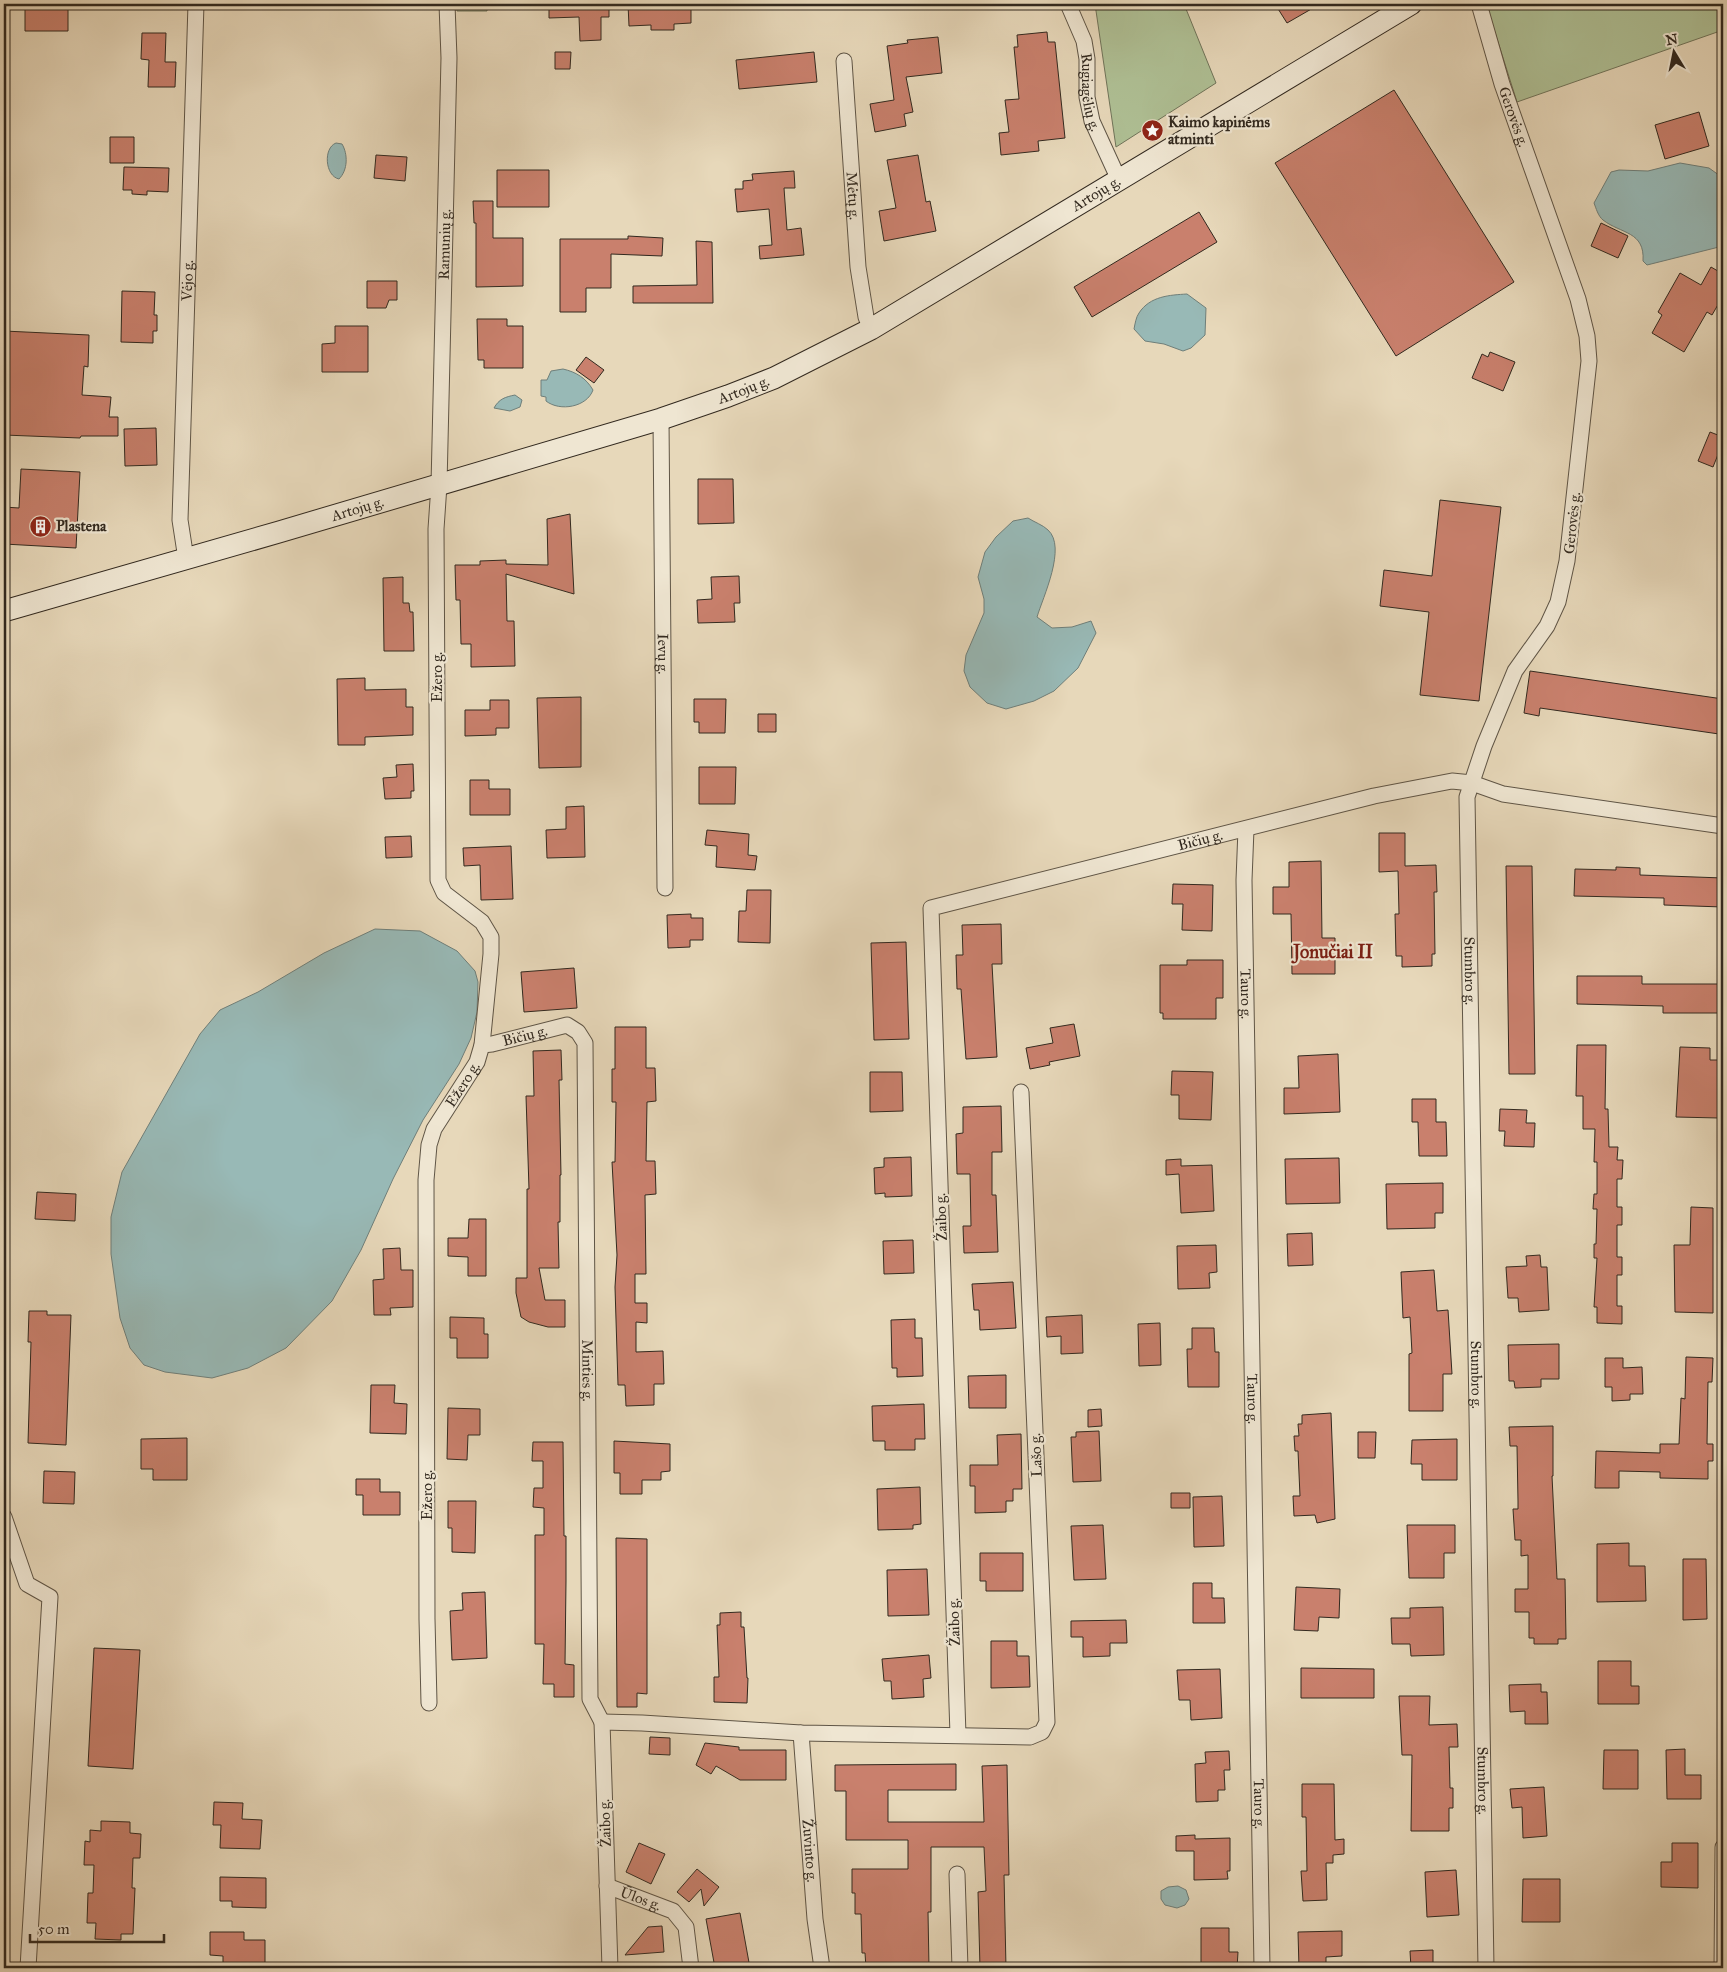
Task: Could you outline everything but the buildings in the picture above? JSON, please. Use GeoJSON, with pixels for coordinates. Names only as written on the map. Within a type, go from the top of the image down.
{"type":"FeatureCollection","features":[{"type":"Feature","properties":{"kind":"main road","name":"Artojų g."},"geometry":{"type":"LineString","coordinates":[[4,610],[186,559],[661,419],[774,378],[871,329],[1411,4]]}},
{"type":"Feature","properties":{"kind":"street","name":"Vėjo g."},"geometry":{"type":"LineString","coordinates":[[186,559],[180,520],[196,4]]}},
{"type":"Feature","properties":{"kind":"street","name":"Ramunių g."},"geometry":{"type":"LineString","coordinates":[[439,485],[449,58],[447,4]]}},
{"type":"Feature","properties":{"kind":"street","name":"Rugiagėlių g."},"geometry":{"type":"LineString","coordinates":[[1068,4],[1084,41],[1087,59],[1087,97],[1092,121],[1119,180]]}},
{"type":"Feature","properties":{"kind":"street","name":"Gerovės g."},"geometry":{"type":"LineString","coordinates":[[1472,783],[1484,746],[1515,672],[1547,626],[1558,602],[1567,561],[1590,361],[1587,336],[1578,299],[1502,84],[1479,4]]}},
{"type":"Feature","properties":{"kind":"street","name":"Mėtų g."},"geometry":{"type":"LineString","coordinates":[[844,60],[858,267],[866,317],[871,329]]}},
{"type":"Feature","properties":{"kind":"street","name":"Ievų g."},"geometry":{"type":"LineString","coordinates":[[661,419],[665,888]]}},
{"type":"Feature","properties":{"kind":"street","name":"Ežero g."},"geometry":{"type":"LineString","coordinates":[[430,1703],[427,1619],[426,1180],[429,1145],[439,1121],[477,1062],[482,1045],[491,954],[491,937],[482,922],[444,893],[438,880],[436,530],[439,485]]}},
{"type":"Feature","properties":{"kind":"street","name":"Bičių g."},"geometry":{"type":"LineString","coordinates":[[931,908],[1374,796],[1452,782],[1472,783]]}},
{"type":"Feature","properties":{"kind":"street"},"geometry":{"type":"LineString","coordinates":[[1472,783],[1504,794],[1723,826]]}},
{"type":"Feature","properties":{"kind":"street","name":"Stumbro g."},"geometry":{"type":"LineString","coordinates":[[1472,783],[1467,797],[1467,813],[1486,1968]]}},
{"type":"Feature","properties":{"kind":"street","name":"Tauro g."},"geometry":{"type":"LineString","coordinates":[[1246,829],[1244,880],[1262,1968]]}},
{"type":"Feature","properties":{"kind":"street","name":"Žaibo g."},"geometry":{"type":"LineString","coordinates":[[931,908],[958,1735]]}},
{"type":"Feature","properties":{"kind":"street","name":"Bičių g."},"geometry":{"type":"LineString","coordinates":[[482,1045],[567,1025]]}},
{"type":"Feature","properties":{"kind":"street","name":"Minties g."},"geometry":{"type":"LineString","coordinates":[[567,1025],[578,1032],[585,1043],[590,1699],[602,1722]]}},
{"type":"Feature","properties":{"kind":"street","name":"Lašo g."},"geometry":{"type":"LineString","coordinates":[[958,1735],[1030,1737],[1042,1732],[1047,1722],[1022,1092]]}},
{"type":"Feature","properties":{"kind":"street"},"geometry":{"type":"LineString","coordinates":[[4,1517],[27,1584],[50,1597],[28,1968]]}},
{"type":"Feature","properties":{"kind":"street"},"geometry":{"type":"LineString","coordinates":[[602,1722],[642,1722],[801,1733],[958,1735]]}},
{"type":"Feature","properties":{"kind":"street","name":"Žaibo g."},"geometry":{"type":"LineString","coordinates":[[602,1722],[610,1968]]}},
{"type":"Feature","properties":{"kind":"street","name":"Žuvinto g."},"geometry":{"type":"LineString","coordinates":[[801,1733],[815,1919],[822,1968]]}},
{"type":"Feature","properties":{"kind":"street"},"geometry":{"type":"LineString","coordinates":[[1722,1968],[1723,1847]]}},
{"type":"Feature","properties":{"kind":"street"},"geometry":{"type":"LineString","coordinates":[[957,1874],[960,1968]]}},
{"type":"Feature","properties":{"kind":"street","name":"Ūlos g."},"geometry":{"type":"LineString","coordinates":[[607,1886],[673,1911],[686,1927],[691,1968]]}},
{"type":"Feature","properties":{"kind":"green space"},"geometry":{"type":"Polygon","coordinates":[[[457,4],[487,4],[487,11],[457,11],[457,4]]]}},
{"type":"Feature","properties":{"kind":"green space"},"geometry":{"type":"Polygon","coordinates":[[[1095,4],[1184,4],[1216,83],[1116,147],[1095,4]]]}},
{"type":"Feature","properties":{"kind":"green space"},"geometry":{"type":"Polygon","coordinates":[[[1486,4],[1723,4],[1723,30],[1517,102],[1486,4]]]}},
{"type":"Feature","properties":{"kind":"water"},"geometry":{"type":"Polygon","coordinates":[[[336,143],[342,144],[346,157],[344,171],[339,179],[331,173],[327,162],[329,150],[336,143]]]}},
{"type":"Feature","properties":{"kind":"water"},"geometry":{"type":"Polygon","coordinates":[[[1680,163],[1709,168],[1723,178],[1723,246],[1647,265],[1643,261],[1643,251],[1636,239],[1603,220],[1598,214],[1594,203],[1611,172],[1619,170],[1648,171],[1680,163]]]}},
{"type":"Feature","properties":{"kind":"water"},"geometry":{"type":"Polygon","coordinates":[[[1187,294],[1206,308],[1205,335],[1191,348],[1183,351],[1164,344],[1145,341],[1134,329],[1138,315],[1149,303],[1167,296],[1187,294]]]}},
{"type":"Feature","properties":{"kind":"water"},"geometry":{"type":"Polygon","coordinates":[[[563,369],[580,376],[593,390],[590,396],[579,404],[565,407],[558,406],[546,401],[546,397],[541,396],[541,380],[547,380],[551,371],[563,369]]]}},
{"type":"Feature","properties":{"kind":"water"},"geometry":{"type":"Polygon","coordinates":[[[515,395],[522,400],[520,407],[510,411],[494,408],[498,402],[515,395]]]}},
{"type":"Feature","properties":{"kind":"water"},"geometry":{"type":"Polygon","coordinates":[[[1028,518],[1048,530],[1053,538],[1055,548],[1052,572],[1037,617],[1052,628],[1072,627],[1091,621],[1096,633],[1078,668],[1054,691],[1034,701],[1006,709],[987,703],[970,687],[964,671],[966,655],[984,613],[984,599],[978,577],[985,552],[996,537],[1013,521],[1028,518]]]}},
{"type":"Feature","properties":{"kind":"water"},"geometry":{"type":"Polygon","coordinates":[[[375,929],[420,931],[457,951],[475,971],[478,982],[477,1012],[471,1038],[459,1064],[423,1120],[393,1179],[361,1250],[332,1301],[286,1348],[248,1368],[212,1378],[165,1372],[144,1365],[130,1348],[120,1318],[111,1254],[111,1217],[122,1172],[200,1034],[220,1010],[258,992],[324,953],[375,929]]]}},
{"type":"Feature","properties":{"kind":"water"},"geometry":{"type":"Polygon","coordinates":[[[1178,1886],[1186,1890],[1189,1899],[1185,1905],[1177,1908],[1165,1905],[1161,1899],[1161,1891],[1168,1887],[1178,1886]]]}},
{"type":"Feature","properties":{"kind":"place","name":"Kaimo kapinėms atminti"},"geometry":{"type":"Point","coordinates":[1152,131]}},
{"type":"Feature","properties":{"kind":"place","name":"Plastena"},"geometry":{"type":"Point","coordinates":[40,526]}},
{"type":"Feature","properties":{"kind":"district","name":"Jonučiai II"},"geometry":{"type":"Point","coordinates":[1333,952]}}]}
